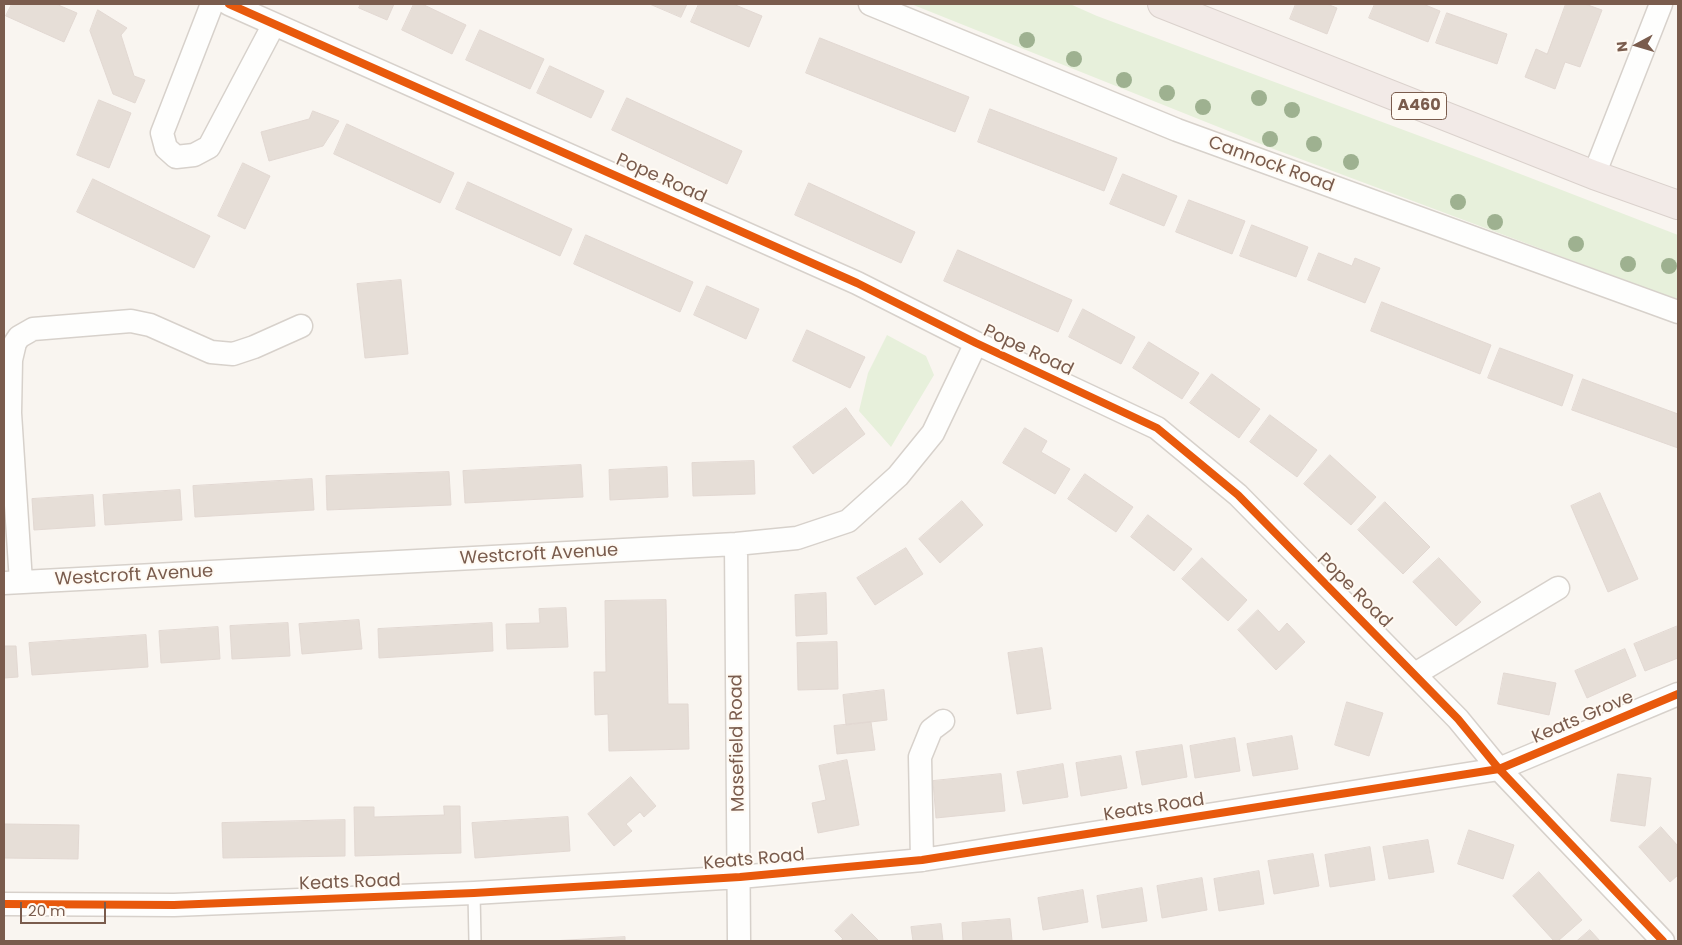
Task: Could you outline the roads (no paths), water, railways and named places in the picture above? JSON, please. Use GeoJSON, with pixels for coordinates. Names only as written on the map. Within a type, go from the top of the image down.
{"type":"FeatureCollection","features":[{"type":"Feature","properties":{"kind":"highway","name":"A460"},"geometry":{"type":"LineString","coordinates":[[1162,4],[1200,11],[1594,175],[1678,205]]}},
{"type":"Feature","properties":{"kind":"street"},"geometry":{"type":"LineString","coordinates":[[212,4],[162,133],[166,148],[176,157],[194,155],[208,147],[274,24]]}},
{"type":"Feature","properties":{"kind":"street","name":"Pope Road"},"geometry":{"type":"LineString","coordinates":[[229,4],[857,283],[976,343],[1157,428],[1238,494],[1458,719],[1499,769],[1663,941]]}},
{"type":"Feature","properties":{"kind":"street","name":"Cannock Road"},"geometry":{"type":"LineString","coordinates":[[870,4],[1177,130],[1678,312]]}},
{"type":"Feature","properties":{"kind":"street"},"geometry":{"type":"LineString","coordinates":[[1594,175],[1661,4]]}},
{"type":"Feature","properties":{"kind":"street"},"geometry":{"type":"LineString","coordinates":[[12,583],[11,360],[15,343],[19,337],[33,329],[131,321],[150,325],[211,352],[233,354],[254,347],[301,326]]}},
{"type":"Feature","properties":{"kind":"street","name":"Westcroft Avenue"},"geometry":{"type":"LineString","coordinates":[[12,583],[736,544],[797,538],[848,521],[898,476],[933,433],[976,343]]}},
{"type":"Feature","properties":{"kind":"street","name":"Masefield Road"},"geometry":{"type":"LineString","coordinates":[[736,544],[739,941]]}},
{"type":"Feature","properties":{"kind":"street"},"geometry":{"type":"LineString","coordinates":[[1415,674],[1558,588]]}},
{"type":"Feature","properties":{"kind":"street","name":"Keats Grove"},"geometry":{"type":"LineString","coordinates":[[1499,769],[1678,694]]}},
{"type":"Feature","properties":{"kind":"street"},"geometry":{"type":"LineString","coordinates":[[922,860],[920,757],[931,730],[942,721]]}},
{"type":"Feature","properties":{"kind":"street","name":"Keats Road"},"geometry":{"type":"LineString","coordinates":[[4,904],[174,905],[474,893],[740,877],[922,860],[1499,769]]}},
{"type":"Feature","properties":{"kind":"lane"},"geometry":{"type":"LineString","coordinates":[[474,893],[475,941]]}}]}
